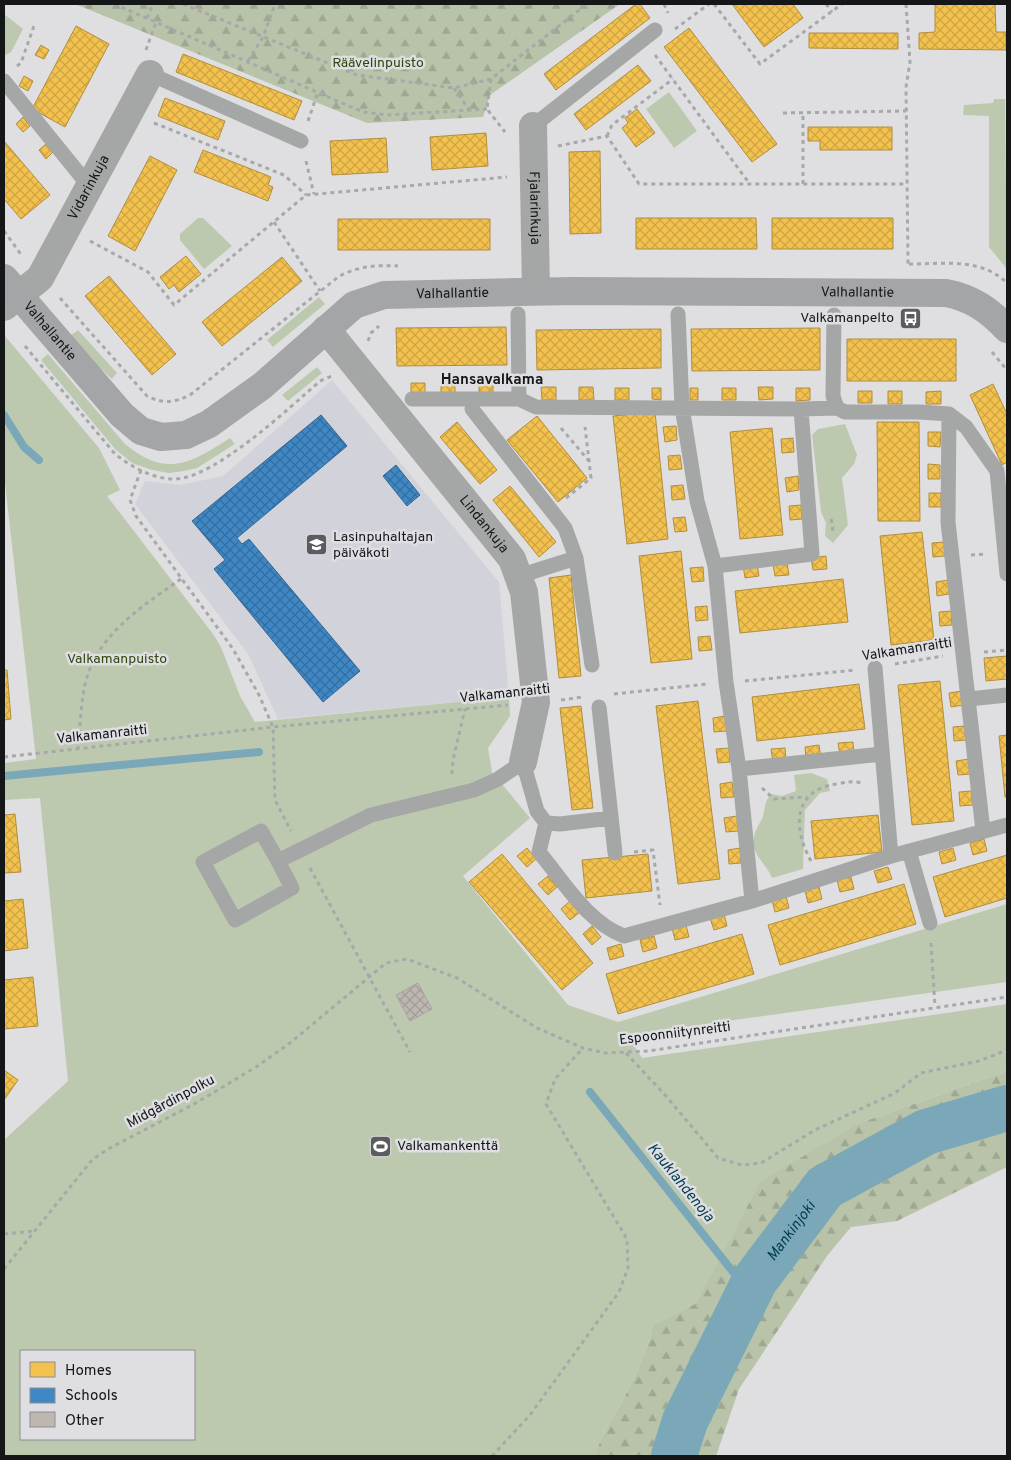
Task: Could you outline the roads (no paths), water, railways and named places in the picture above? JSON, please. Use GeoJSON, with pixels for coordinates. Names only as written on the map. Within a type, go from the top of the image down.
{"type":"FeatureCollection","features":[{"type":"Feature","properties":{"kind":"street","name":"Vidarinkuja"},"geometry":{"type":"LineString","coordinates":[[9,294],[40,278],[150,74]]}},
{"type":"Feature","properties":{"kind":"street","name":"Fjalarinkuja"},"geometry":{"type":"LineString","coordinates":[[533,126],[536,291]]}},
{"type":"Feature","properties":{"kind":"street","name":"Valhallantie"},"geometry":{"type":"LineString","coordinates":[[9,294],[122,415],[140,431],[161,437],[186,435],[208,424],[262,386],[354,305],[370,298],[384,295],[536,291],[946,293],[974,301],[990,311],[1007,329]]}},
{"type":"Feature","properties":{"kind":"street","name":"Lindankuja"},"geometry":{"type":"LineString","coordinates":[[326,329],[512,559],[524,592],[536,702],[523,762]]}},
{"type":"Feature","properties":{"kind":"lane"},"geometry":{"type":"LineString","coordinates":[[533,126],[649,34]]}},
{"type":"Feature","properties":{"kind":"lane"},"geometry":{"type":"LineString","coordinates":[[150,74],[301,141]]}},
{"type":"Feature","properties":{"kind":"lane"},"geometry":{"type":"LineString","coordinates":[[4,81],[89,186]]}},
{"type":"Feature","properties":{"kind":"lane"},"geometry":{"type":"LineString","coordinates":[[518,314],[519,399]]}},
{"type":"Feature","properties":{"kind":"lane"},"geometry":{"type":"LineString","coordinates":[[678,314],[682,407],[697,501],[715,566],[726,682],[739,769],[752,901]]}},
{"type":"Feature","properties":{"kind":"lane"},"geometry":{"type":"LineString","coordinates":[[834,315],[832,396],[837,408]]}},
{"type":"Feature","properties":{"kind":"lane"},"geometry":{"type":"LineString","coordinates":[[412,399],[519,399],[536,406],[837,408],[845,412],[949,414],[966,427],[997,471],[1006,562]]}},
{"type":"Feature","properties":{"kind":"lane"},"geometry":{"type":"LineString","coordinates":[[715,566],[812,554],[801,408]]}},
{"type":"Feature","properties":{"kind":"lane"},"geometry":{"type":"LineString","coordinates":[[472,409],[565,528],[576,558],[592,665]]}},
{"type":"Feature","properties":{"kind":"lane"},"geometry":{"type":"LineString","coordinates":[[949,414],[947,492],[983,831]]}},
{"type":"Feature","properties":{"kind":"lane"},"geometry":{"type":"LineString","coordinates":[[519,576],[576,558]]}},
{"type":"Feature","properties":{"kind":"lane"},"geometry":{"type":"LineString","coordinates":[[874,668],[891,856]]}},
{"type":"Feature","properties":{"kind":"lane"},"geometry":{"type":"LineString","coordinates":[[969,700],[1007,696]]}},
{"type":"Feature","properties":{"kind":"lane"},"geometry":{"type":"LineString","coordinates":[[599,700],[616,853]]}},
{"type":"Feature","properties":{"kind":"lane"},"geometry":{"type":"LineString","coordinates":[[739,769],[882,754]]}},
{"type":"Feature","properties":{"kind":"lane"},"geometry":{"type":"LineString","coordinates":[[278,861],[371,815],[474,790],[498,779],[523,762],[537,811],[546,823],[560,824],[612,818]]}},
{"type":"Feature","properties":{"kind":"lane"},"geometry":{"type":"LineString","coordinates":[[546,823],[539,852],[597,922],[610,931],[624,936],[752,901],[891,856],[1007,826]]}},
{"type":"Feature","properties":{"kind":"lane"},"geometry":{"type":"LineString","coordinates":[[261,831],[278,861],[292,888],[235,920],[203,862],[261,831]]}},
{"type":"Feature","properties":{"kind":"lane"},"geometry":{"type":"LineString","coordinates":[[909,851],[930,923]]}},
{"type":"Feature","properties":{"kind":"waterway","name":"Kauklahdenoja"},"geometry":{"type":"LineString","coordinates":[[4,415],[24,447],[39,460]]}},
{"type":"Feature","properties":{"kind":"waterway"},"geometry":{"type":"LineString","coordinates":[[4,776],[259,752]]}},
{"type":"Feature","properties":{"kind":"waterway","name":"Kauklahdenoja"},"geometry":{"type":"LineString","coordinates":[[590,1092],[749,1292]]}},
{"type":"Feature","properties":{"kind":"waterway","name":"Mankinjoki"},"geometry":{"type":"LineString","coordinates":[[674,1456],[685,1421],[755,1280],[825,1187],[926,1132],[1007,1108]]}},
{"type":"Feature","properties":{"kind":"place","name":"Valkamanpelto"},"geometry":{"type":"Point","coordinates":[910,318]}},
{"type":"Feature","properties":{"kind":"place","name":"Lasinpuhaltajan päiväkoti"},"geometry":{"type":"Point","coordinates":[317,545]}},
{"type":"Feature","properties":{"kind":"place","name":"Valkamankenttä"},"geometry":{"type":"Point","coordinates":[381,1146]}},
{"type":"Feature","properties":{"kind":"district","name":"Hansavalkama"},"geometry":{"type":"Point","coordinates":[492,380]}},
{"type":"Feature","properties":{"kind":"park label","name":"Räävelinpuisto"},"geometry":{"type":"Point","coordinates":[378,63]}},
{"type":"Feature","properties":{"kind":"park label","name":"Valkamanpuisto"},"geometry":{"type":"Point","coordinates":[117,659]}}]}
